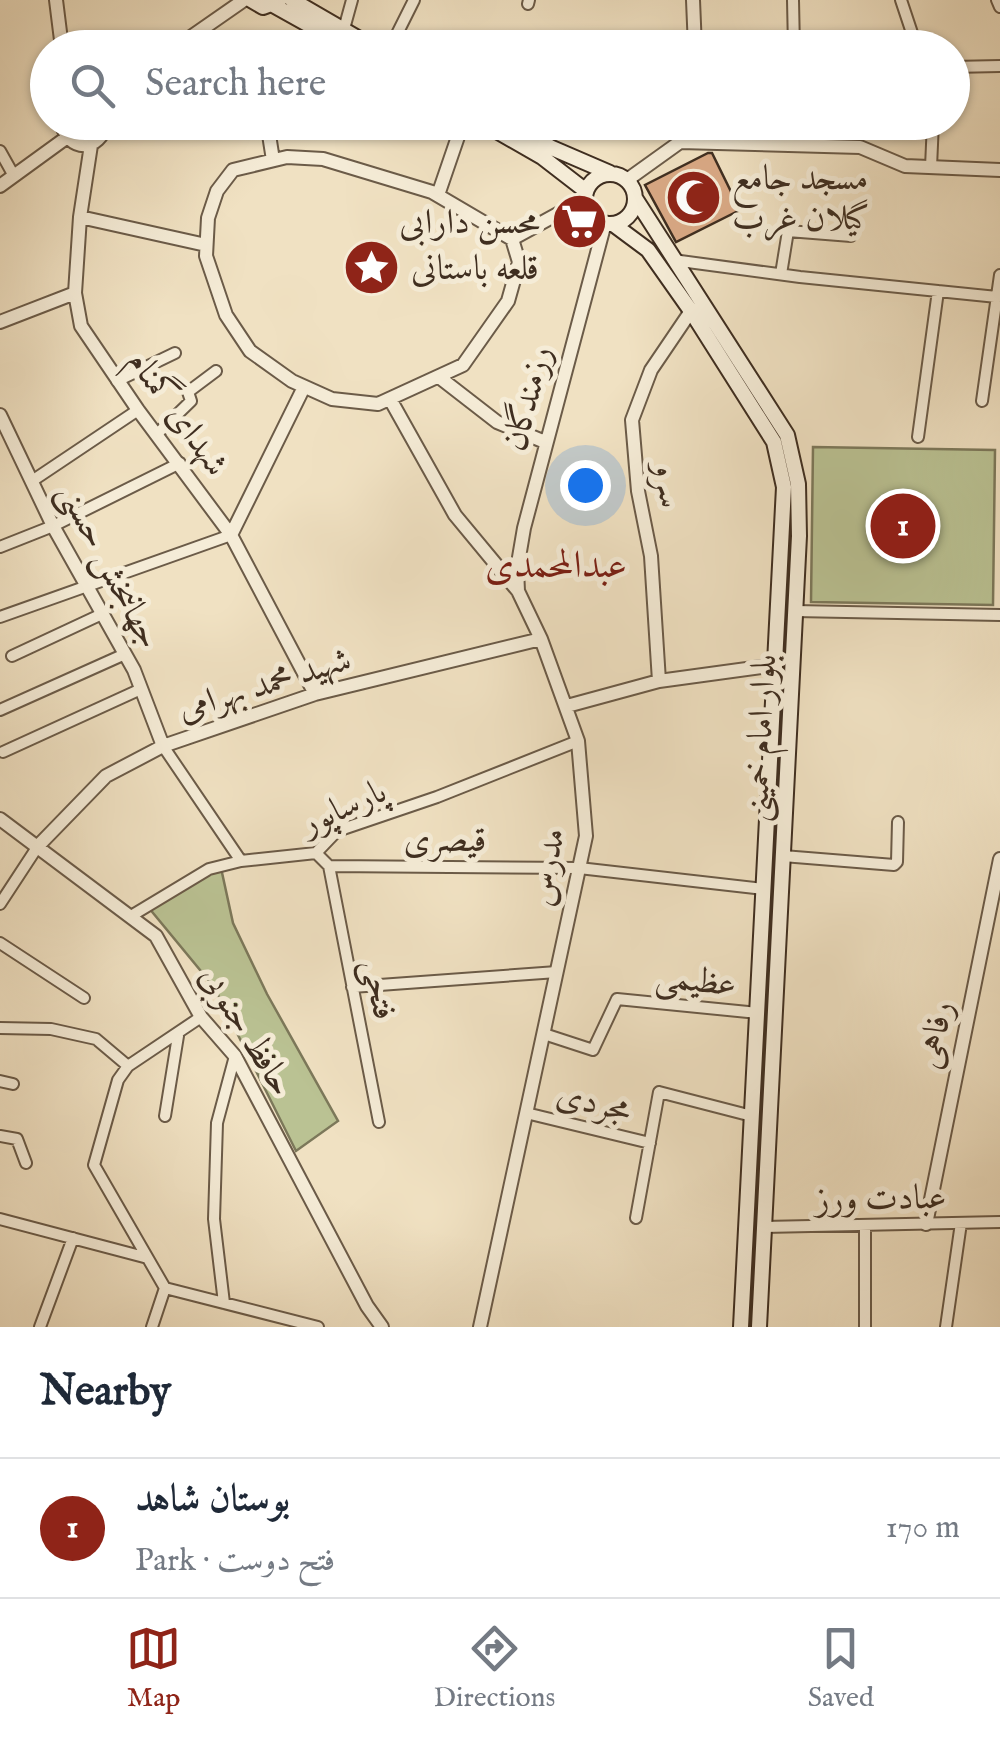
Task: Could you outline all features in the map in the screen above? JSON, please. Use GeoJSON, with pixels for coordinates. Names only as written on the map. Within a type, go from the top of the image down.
{"type":"FeatureCollection","features":[{"type":"Feature","properties":{"kind":"main road"},"geometry":{"type":"LineString","coordinates":[[248,0],[263,6],[276,2],[321,30]]}},
{"type":"Feature","properties":{"kind":"main road"},"geometry":{"type":"LineString","coordinates":[[292,0],[344,29]]}},
{"type":"Feature","properties":{"kind":"main road"},"geometry":{"type":"LineString","coordinates":[[512,140],[557,167],[586,195],[591,214],[609,223],[631,212],[636,198],[626,180],[539,140]]}},
{"type":"Feature","properties":{"kind":"main road"},"geometry":{"type":"LineString","coordinates":[[586,195],[596,178],[611,173]]}},
{"type":"Feature","properties":{"kind":"main road","name":"بلوار امام خمینی"},"geometry":{"type":"LineString","coordinates":[[636,198],[787,436],[798,484],[759,1327]]}},
{"type":"Feature","properties":{"kind":"main road","name":"بلوار امام خمینی"},"geometry":{"type":"LineString","coordinates":[[609,223],[648,250],[690,311],[765,426],[779,460],[784,487],[741,1327]]}},
{"type":"Feature","properties":{"kind":"street"},"geometry":{"type":"LineString","coordinates":[[56,0],[60,30]]}},
{"type":"Feature","properties":{"kind":"street"},"geometry":{"type":"LineString","coordinates":[[208,30],[248,0]]}},
{"type":"Feature","properties":{"kind":"street"},"geometry":{"type":"LineString","coordinates":[[344,29],[352,0]]}},
{"type":"Feature","properties":{"kind":"street"},"geometry":{"type":"LineString","coordinates":[[399,30],[414,0]]}},
{"type":"Feature","properties":{"kind":"street"},"geometry":{"type":"LineString","coordinates":[[693,0],[694,30]]}},
{"type":"Feature","properties":{"kind":"street"},"geometry":{"type":"LineString","coordinates":[[793,0],[794,30]]}},
{"type":"Feature","properties":{"kind":"street"},"geometry":{"type":"LineString","coordinates":[[901,0],[911,30]]}},
{"type":"Feature","properties":{"kind":"street"},"geometry":{"type":"LineString","coordinates":[[996,0],[1000,7]]}},
{"type":"Feature","properties":{"kind":"street"},"geometry":{"type":"LineString","coordinates":[[970,67],[1000,66]]}},
{"type":"Feature","properties":{"kind":"street"},"geometry":{"type":"LineString","coordinates":[[0,186],[63,140]]}},
{"type":"Feature","properties":{"kind":"street"},"geometry":{"type":"LineString","coordinates":[[69,140],[78,145],[91,145],[99,140]]}},
{"type":"Feature","properties":{"kind":"street"},"geometry":{"type":"LineString","coordinates":[[270,140],[273,160]]}},
{"type":"Feature","properties":{"kind":"street"},"geometry":{"type":"LineString","coordinates":[[438,196],[457,140]]}},
{"type":"Feature","properties":{"kind":"street"},"geometry":{"type":"LineString","coordinates":[[793,140],[793,145]]}},
{"type":"Feature","properties":{"kind":"street"},"geometry":{"type":"LineString","coordinates":[[931,167],[932,140]]}},
{"type":"Feature","properties":{"kind":"street"},"geometry":{"type":"LineString","coordinates":[[626,180],[680,142],[860,147],[905,166],[1000,170]]}},
{"type":"Feature","properties":{"kind":"street","name":"شهدای گمنام"},"geometry":{"type":"LineString","coordinates":[[91,145],[80,217],[75,293],[81,326],[231,535],[315,694]]}},
{"type":"Feature","properties":{"kind":"street"},"geometry":{"type":"LineString","coordinates":[[0,152],[14,176]]}},
{"type":"Feature","properties":{"kind":"street"},"geometry":{"type":"LineString","coordinates":[[288,156],[324,159],[397,179],[438,196],[512,239],[518,262],[508,301],[463,365],[378,404],[332,398],[304,386],[250,351],[226,315],[206,256],[208,218],[217,190],[232,170],[288,156]]}},
{"type":"Feature","properties":{"kind":"street"},"geometry":{"type":"LineString","coordinates":[[512,239],[586,195]]}},
{"type":"Feature","properties":{"kind":"street"},"geometry":{"type":"LineString","coordinates":[[80,217],[206,246]]}},
{"type":"Feature","properties":{"kind":"street","name":"رزمندگان"},"geometry":{"type":"LineString","coordinates":[[518,591],[517,569],[524,528],[545,442],[609,223]]}},
{"type":"Feature","properties":{"kind":"street"},"geometry":{"type":"LineString","coordinates":[[781,274],[788,231],[851,236]]}},
{"type":"Feature","properties":{"kind":"street"},"geometry":{"type":"LineString","coordinates":[[673,260],[997,297]]}},
{"type":"Feature","properties":{"kind":"street"},"geometry":{"type":"LineString","coordinates":[[982,401],[1000,275]]}},
{"type":"Feature","properties":{"kind":"street"},"geometry":{"type":"LineString","coordinates":[[918,436],[938,291]]}},
{"type":"Feature","properties":{"kind":"street"},"geometry":{"type":"LineString","coordinates":[[0,322],[75,293]]}},
{"type":"Feature","properties":{"kind":"street","name":"سرو"},"geometry":{"type":"LineString","coordinates":[[659,681],[651,556],[638,491],[632,420],[650,370],[690,311]]}},
{"type":"Feature","properties":{"kind":"street"},"geometry":{"type":"LineString","coordinates":[[118,380],[175,353]]}},
{"type":"Feature","properties":{"kind":"street"},"geometry":{"type":"LineString","coordinates":[[158,434],[192,401],[188,392],[216,371]]}},
{"type":"Feature","properties":{"kind":"street"},"geometry":{"type":"LineString","coordinates":[[439,377],[497,422],[545,442]]}},
{"type":"Feature","properties":{"kind":"street"},"geometry":{"type":"LineString","coordinates":[[0,617],[231,535],[304,386]]}},
{"type":"Feature","properties":{"kind":"street","name":"مدرس"},"geometry":{"type":"LineString","coordinates":[[390,399],[455,514],[518,591],[541,639],[578,741],[586,836],[480,1327]]}},
{"type":"Feature","properties":{"kind":"street"},"geometry":{"type":"LineString","coordinates":[[32,481],[138,410]]}},
{"type":"Feature","properties":{"kind":"street","name":"جهانبخش حسنی"},"geometry":{"type":"LineString","coordinates":[[1,418],[84,586],[125,654],[163,746]]}},
{"type":"Feature","properties":{"kind":"street"},"geometry":{"type":"LineString","coordinates":[[0,547],[53,526],[180,462]]}},
{"type":"Feature","properties":{"kind":"street"},"geometry":{"type":"LineString","coordinates":[[795,611],[1000,615]]}},
{"type":"Feature","properties":{"kind":"street"},"geometry":{"type":"LineString","coordinates":[[12,656],[102,614]]}},
{"type":"Feature","properties":{"kind":"street","name":"شهید محمد بهرامی"},"geometry":{"type":"LineString","coordinates":[[38,846],[106,776],[163,746],[315,694],[541,639]]}},
{"type":"Feature","properties":{"kind":"street"},"geometry":{"type":"LineString","coordinates":[[0,710],[125,654]]}},
{"type":"Feature","properties":{"kind":"street"},"geometry":{"type":"LineString","coordinates":[[567,706],[659,681],[776,666]]}},
{"type":"Feature","properties":{"kind":"street"},"geometry":{"type":"LineString","coordinates":[[3,752],[142,689]]}},
{"type":"Feature","properties":{"kind":"street","name":"پارساپور"},"geometry":{"type":"LineString","coordinates":[[131,916],[209,869],[241,861],[316,853],[337,831],[438,797],[578,741]]}},
{"type":"Feature","properties":{"kind":"street"},"geometry":{"type":"LineString","coordinates":[[163,746],[241,861]]}},
{"type":"Feature","properties":{"kind":"street","name":"حافظ جنوبی"},"geometry":{"type":"LineString","coordinates":[[0,818],[156,936],[202,1017],[235,1056],[367,1306],[382,1327]]}},
{"type":"Feature","properties":{"kind":"street"},"geometry":{"type":"LineString","coordinates":[[782,856],[894,865],[898,822]]}},
{"type":"Feature","properties":{"kind":"street"},"geometry":{"type":"LineString","coordinates":[[0,904],[38,846]]}},
{"type":"Feature","properties":{"kind":"street"},"geometry":{"type":"LineString","coordinates":[[316,853],[329,866]]}},
{"type":"Feature","properties":{"kind":"street","name":"رفاهی"},"geometry":{"type":"LineString","coordinates":[[926,1224],[1000,859]]}},
{"type":"Feature","properties":{"kind":"street","name":"قیصری"},"geometry":{"type":"LineString","coordinates":[[329,866],[579,868],[764,889]]}},
{"type":"Feature","properties":{"kind":"street","name":"فتحی"},"geometry":{"type":"LineString","coordinates":[[329,866],[379,1122]]}},
{"type":"Feature","properties":{"kind":"street"},"geometry":{"type":"LineString","coordinates":[[0,943],[84,998]]}},
{"type":"Feature","properties":{"kind":"street"},"geometry":{"type":"LineString","coordinates":[[352,986],[557,972]]}},
{"type":"Feature","properties":{"kind":"street","name":"عظیمی"},"geometry":{"type":"LineString","coordinates":[[544,1034],[593,1050],[617,999],[758,1013]]}},
{"type":"Feature","properties":{"kind":"street"},"geometry":{"type":"LineString","coordinates":[[202,1017],[128,1066],[118,1080],[94,1165],[165,1288],[318,1327]]}},
{"type":"Feature","properties":{"kind":"street"},"geometry":{"type":"LineString","coordinates":[[0,1028],[51,1029],[96,1038],[128,1066]]}},
{"type":"Feature","properties":{"kind":"street"},"geometry":{"type":"LineString","coordinates":[[165,1116],[178,1036]]}},
{"type":"Feature","properties":{"kind":"street"},"geometry":{"type":"LineString","coordinates":[[224,1303],[214,1220],[217,1123],[235,1056]]}},
{"type":"Feature","properties":{"kind":"street"},"geometry":{"type":"LineString","coordinates":[[0,1081],[12,1084]]}},
{"type":"Feature","properties":{"kind":"street"},"geometry":{"type":"LineString","coordinates":[[636,1218],[659,1092],[752,1116]]}},
{"type":"Feature","properties":{"kind":"street","name":"مجردی"},"geometry":{"type":"LineString","coordinates":[[526,1114],[650,1143]]}},
{"type":"Feature","properties":{"kind":"street"},"geometry":{"type":"LineString","coordinates":[[0,1136],[17,1139],[26,1163]]}},
{"type":"Feature","properties":{"kind":"street"},"geometry":{"type":"LineString","coordinates":[[0,1219],[144,1257]]}},
{"type":"Feature","properties":{"kind":"street","name":"عبادت ورز"},"geometry":{"type":"LineString","coordinates":[[764,1228],[1000,1222]]}},
{"type":"Feature","properties":{"kind":"street"},"geometry":{"type":"LineString","coordinates":[[946,1327],[961,1223]]}},
{"type":"Feature","properties":{"kind":"street"},"geometry":{"type":"LineString","coordinates":[[865,1225],[865,1327]]}},
{"type":"Feature","properties":{"kind":"street"},"geometry":{"type":"LineString","coordinates":[[40,1327],[74,1238]]}},
{"type":"Feature","properties":{"kind":"street"},"geometry":{"type":"LineString","coordinates":[[152,1327],[165,1288]]}},
{"type":"Feature","properties":{"kind":"green space"},"geometry":{"type":"Polygon","coordinates":[[[813,447],[995,450],[993,605],[811,602],[813,447]]]}},
{"type":"Feature","properties":{"kind":"green space"},"geometry":{"type":"Polygon","coordinates":[[[221,868],[233,923],[267,994],[338,1121],[296,1151],[214,987],[144,902],[221,868]]]}},
{"type":"Feature","properties":{"kind":"building","name":"مسجد جامع گیلان غرب"},"geometry":{"type":"Polygon","coordinates":[[[712,153],[740,210],[676,242],[645,185],[712,153]]]}},
{"type":"Feature","properties":{"kind":"place","name":"مسجد جامع گیلان غرب"},"geometry":{"type":"Point","coordinates":[693,197]}},
{"type":"Feature","properties":{"kind":"place","name":"محسن دارابی"},"geometry":{"type":"Point","coordinates":[579,221]}},
{"type":"Feature","properties":{"kind":"place","name":"قلعه باستانی"},"geometry":{"type":"Point","coordinates":[372,267]}},
{"type":"Feature","properties":{"kind":"place","name":"بوستان شاهد"},"geometry":{"type":"Point","coordinates":[903,526]}},
{"type":"Feature","properties":{"kind":"district","name":"عبدالمحمدی"},"geometry":{"type":"Point","coordinates":[556,564]}}]}
